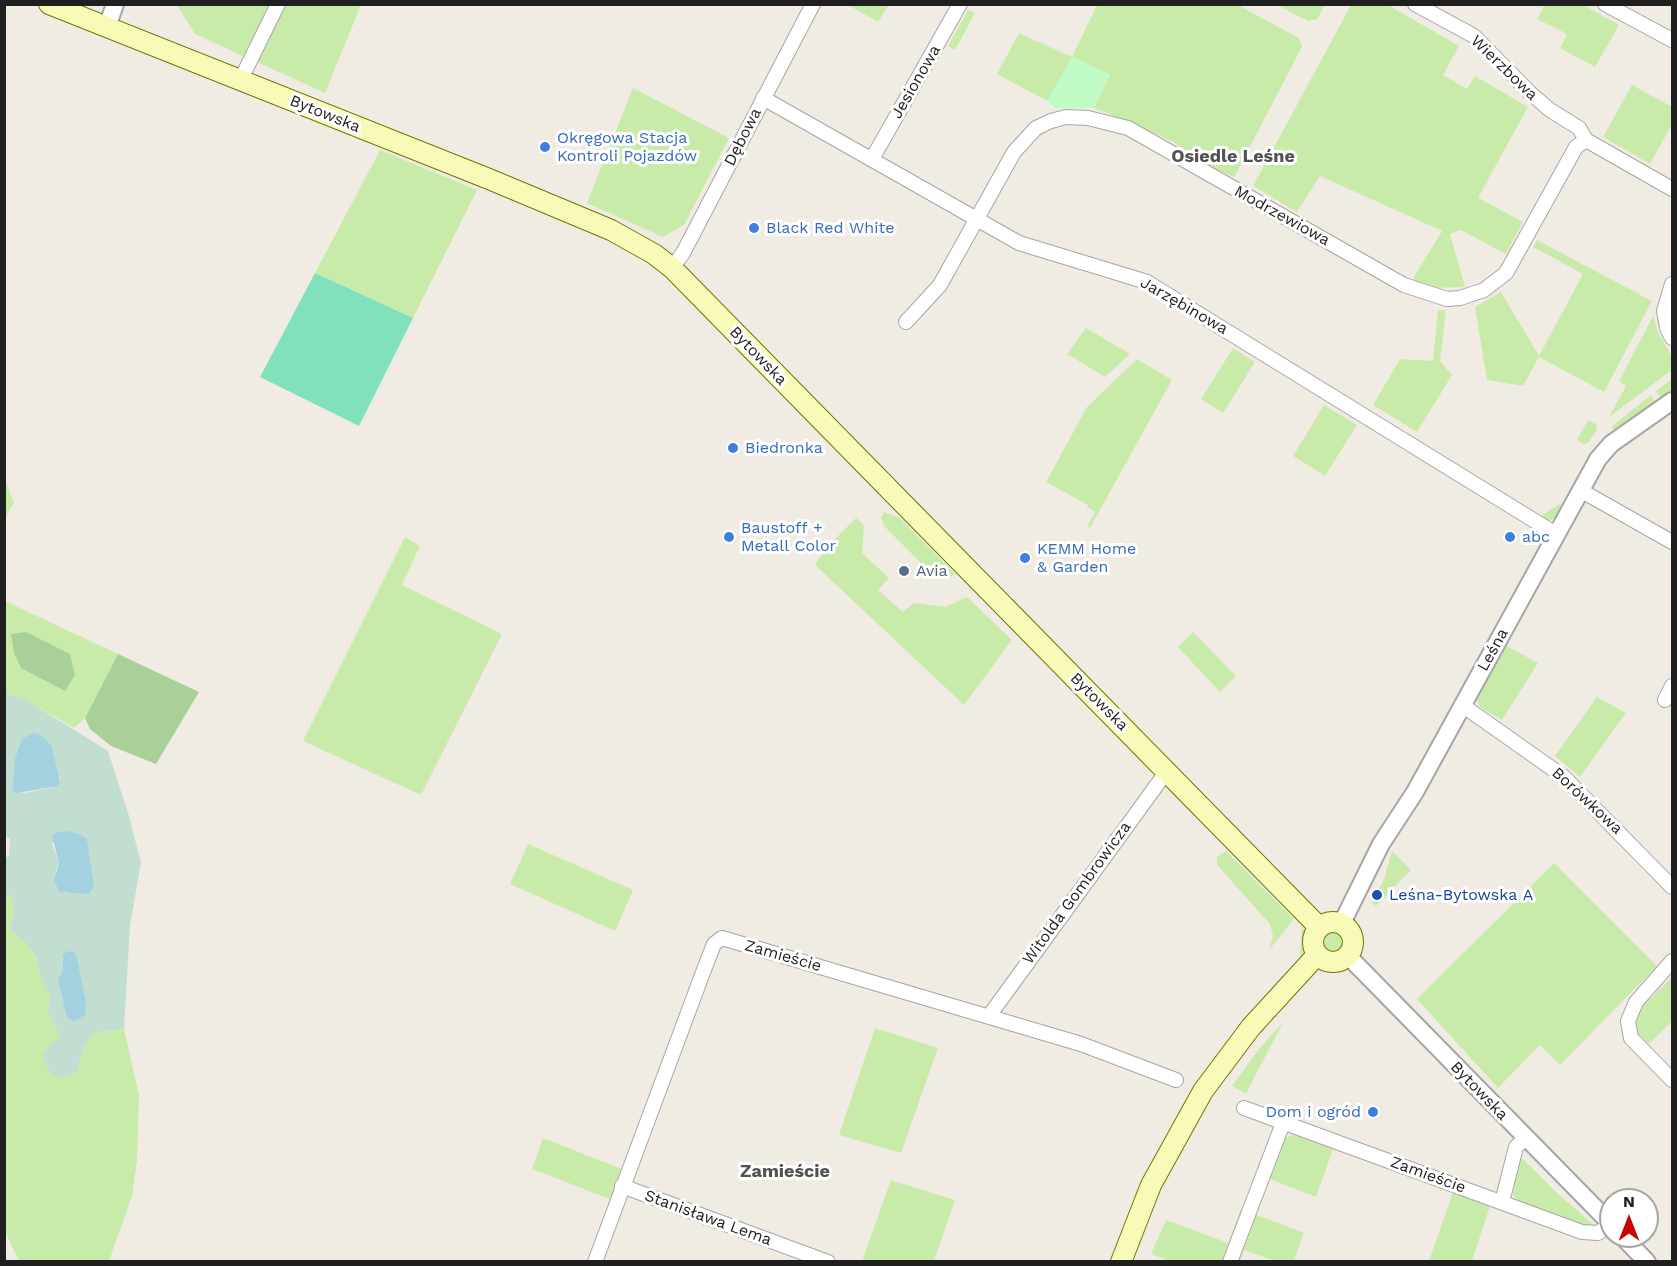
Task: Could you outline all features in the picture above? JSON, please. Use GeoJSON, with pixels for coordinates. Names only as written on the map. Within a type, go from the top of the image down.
{"type":"FeatureCollection","features":[{"type":"Feature","properties":{"kind":"main road","name":"Bytowska"},"geometry":{"type":"LineString","coordinates":[[49,4],[611,230],[635,242],[672,268],[1319,927]]}},
{"type":"Feature","properties":{"kind":"main road"},"geometry":{"type":"LineString","coordinates":[[1332,921],[1342,923],[1350,929],[1354,938],[1353,948],[1348,956],[1333,962],[1317,955],[1313,940],[1319,927],[1332,921]]}},
{"type":"Feature","properties":{"kind":"main road"},"geometry":{"type":"LineString","coordinates":[[1121,1262],[1151,1185],[1203,1091],[1251,1027],[1317,955]]}},
{"type":"Feature","properties":{"kind":"street"},"geometry":{"type":"LineString","coordinates":[[107,27],[116,4]]}},
{"type":"Feature","properties":{"kind":"street"},"geometry":{"type":"LineString","coordinates":[[240,81],[278,4]]}},
{"type":"Feature","properties":{"kind":"street","name":"Dębowa"},"geometry":{"type":"LineString","coordinates":[[672,268],[683,253],[813,4]]}},
{"type":"Feature","properties":{"kind":"street","name":"Jesionowa"},"geometry":{"type":"LineString","coordinates":[[872,159],[960,4]]}},
{"type":"Feature","properties":{"kind":"street","name":"Wierzbowa"},"geometry":{"type":"LineString","coordinates":[[1415,4],[1474,36],[1550,111],[1579,128],[1586,140]]}},
{"type":"Feature","properties":{"kind":"street"},"geometry":{"type":"LineString","coordinates":[[1605,4],[1672,40]]}},
{"type":"Feature","properties":{"kind":"street","name":"Jarzębinowa"},"geometry":{"type":"LineString","coordinates":[[763,98],[977,220],[1035,249],[1147,282],[1556,534]]}},
{"type":"Feature","properties":{"kind":"street","name":"Modrzewiowa"},"geometry":{"type":"LineString","coordinates":[[906,322],[940,285],[1024,139],[1036,128],[1051,121],[1066,117],[1088,118],[1128,128],[1146,136],[1240,194],[1404,285],[1435,297],[1460,298],[1484,290],[1506,273],[1576,147],[1586,140]]}},
{"type":"Feature","properties":{"kind":"street"},"geometry":{"type":"LineString","coordinates":[[1586,140],[1672,189]]}},
{"type":"Feature","properties":{"kind":"street"},"geometry":{"type":"LineString","coordinates":[[1672,284],[1664,311],[1667,328],[1672,338]]}},
{"type":"Feature","properties":{"kind":"street","name":"Leśna"},"geometry":{"type":"LineString","coordinates":[[1342,923],[1381,844],[1415,792],[1580,490],[1611,444],[1672,401]]}},
{"type":"Feature","properties":{"kind":"street"},"geometry":{"type":"LineString","coordinates":[[1580,490],[1672,542]]}},
{"type":"Feature","properties":{"kind":"street"},"geometry":{"type":"LineString","coordinates":[[1665,700],[1672,686]]}},
{"type":"Feature","properties":{"kind":"street","name":"Borówkowa"},"geometry":{"type":"LineString","coordinates":[[1462,705],[1564,777],[1672,887]]}},
{"type":"Feature","properties":{"kind":"street","name":"Witolda Gombrowicza"},"geometry":{"type":"LineString","coordinates":[[989,1016],[1167,771]]}},
{"type":"Feature","properties":{"kind":"street","name":"Zamieście"},"geometry":{"type":"LineString","coordinates":[[595,1262],[705,966],[714,944],[722,939],[1081,1044],[1176,1080]]}},
{"type":"Feature","properties":{"kind":"street","name":"Bytowska"},"geometry":{"type":"LineString","coordinates":[[1348,956],[1599,1212]]}},
{"type":"Feature","properties":{"kind":"street"},"geometry":{"type":"LineString","coordinates":[[1672,961],[1636,1002],[1628,1022],[1631,1038],[1672,1080]]}},
{"type":"Feature","properties":{"kind":"street","name":"Zamieście"},"geometry":{"type":"LineString","coordinates":[[1244,1108],[1582,1232],[1599,1232]]}},
{"type":"Feature","properties":{"kind":"street"},"geometry":{"type":"LineString","coordinates":[[1230,1262],[1283,1123]]}},
{"type":"Feature","properties":{"kind":"street"},"geometry":{"type":"LineString","coordinates":[[1502,1202],[1516,1147],[1525,1138]]}},
{"type":"Feature","properties":{"kind":"street","name":"Stanisława Lema"},"geometry":{"type":"LineString","coordinates":[[622,1186],[828,1262]]}},
{"type":"Feature","properties":{"kind":"street"},"geometry":{"type":"LineString","coordinates":[[1634,1248],[1647,1262]]}},
{"type":"Feature","properties":{"kind":"green space"},"geometry":{"type":"Polygon","coordinates":[[[1545,4],[1583,5],[1619,25],[1595,67],[1560,48],[1567,34],[1537,19],[1545,4]]]}},
{"type":"Feature","properties":{"kind":"green space"},"geometry":{"type":"Polygon","coordinates":[[[177,5],[270,5],[243,56],[195,34],[177,5]]]}},
{"type":"Feature","properties":{"kind":"green space"},"geometry":{"type":"Polygon","coordinates":[[[283,5],[361,5],[325,93],[255,61],[283,5]]]}},
{"type":"Feature","properties":{"kind":"green space"},"geometry":{"type":"Polygon","coordinates":[[[848,5],[889,5],[878,22],[848,5]]]}},
{"type":"Feature","properties":{"kind":"green space"},"geometry":{"type":"Polygon","coordinates":[[[1097,5],[1238,5],[1299,38],[1302,47],[1234,177],[1196,161],[1175,143],[1094,108],[1110,75],[1073,57],[1047,101],[997,74],[1019,33],[1072,57],[1097,5]]]}},
{"type":"Feature","properties":{"kind":"green space"},"geometry":{"type":"Polygon","coordinates":[[[1277,5],[1325,5],[1317,19],[1308,21],[1277,5]]]}},
{"type":"Feature","properties":{"kind":"green space"},"geometry":{"type":"Polygon","coordinates":[[[1351,5],[1388,5],[1459,46],[1443,75],[1467,89],[1475,76],[1528,107],[1478,198],[1523,222],[1506,254],[1461,230],[1450,234],[1465,287],[1430,288],[1411,282],[1442,231],[1320,176],[1297,212],[1253,186],[1351,5]]]}},
{"type":"Feature","properties":{"kind":"green space"},"geometry":{"type":"Polygon","coordinates":[[[968,10],[975,13],[955,50],[948,46],[968,10]]]}},
{"type":"Feature","properties":{"kind":"green space"},"geometry":{"type":"Polygon","coordinates":[[[1072,57],[1110,75],[1094,108],[1056,108],[1047,101],[1072,57]]]}},
{"type":"Feature","properties":{"kind":"green space"},"geometry":{"type":"Polygon","coordinates":[[[1632,85],[1672,107],[1672,124],[1650,164],[1603,137],[1632,85]]]}},
{"type":"Feature","properties":{"kind":"green space"},"geometry":{"type":"Polygon","coordinates":[[[633,88],[729,138],[684,225],[663,237],[587,203],[633,88]]]}},
{"type":"Feature","properties":{"kind":"green space"},"geometry":{"type":"Polygon","coordinates":[[[380,150],[477,190],[413,318],[315,273],[380,150]]]}},
{"type":"Feature","properties":{"kind":"green space"},"geometry":{"type":"Polygon","coordinates":[[[1537,240],[1652,301],[1604,392],[1539,357],[1523,386],[1487,380],[1475,307],[1501,292],[1539,356],[1583,274],[1533,247],[1537,240]]]}},
{"type":"Feature","properties":{"kind":"green space"},"geometry":{"type":"Polygon","coordinates":[[[315,273],[413,318],[359,426],[260,377],[315,273]]]}},
{"type":"Feature","properties":{"kind":"green space"},"geometry":{"type":"Polygon","coordinates":[[[1438,310],[1446,310],[1440,361],[1452,375],[1417,432],[1373,405],[1400,359],[1433,361],[1438,310]]]}},
{"type":"Feature","properties":{"kind":"green space"},"geometry":{"type":"Polygon","coordinates":[[[1653,316],[1658,332],[1672,357],[1672,370],[1609,417],[1626,386],[1619,381],[1653,316]]]}},
{"type":"Feature","properties":{"kind":"green space"},"geometry":{"type":"Polygon","coordinates":[[[1086,328],[1130,354],[1105,377],[1067,354],[1086,328]]]}},
{"type":"Feature","properties":{"kind":"green space"},"geometry":{"type":"Polygon","coordinates":[[[1233,348],[1255,362],[1223,413],[1201,399],[1233,348]]]}},
{"type":"Feature","properties":{"kind":"green space"},"geometry":{"type":"Polygon","coordinates":[[[1137,359],[1172,380],[1090,528],[1087,526],[1095,512],[1087,507],[1088,505],[1046,482],[1087,407],[1137,359]]]}},
{"type":"Feature","properties":{"kind":"green space"},"geometry":{"type":"Polygon","coordinates":[[[1672,379],[1672,395],[1663,401],[1656,391],[1672,379]]]}},
{"type":"Feature","properties":{"kind":"green space"},"geometry":{"type":"Polygon","coordinates":[[[1651,395],[1657,405],[1617,431],[1611,427],[1651,395]]]}},
{"type":"Feature","properties":{"kind":"green space"},"geometry":{"type":"Polygon","coordinates":[[[1324,405],[1357,425],[1325,476],[1293,456],[1324,405]]]}},
{"type":"Feature","properties":{"kind":"green space"},"geometry":{"type":"Polygon","coordinates":[[[1588,420],[1596,424],[1597,430],[1588,443],[1584,444],[1577,440],[1588,420]]]}},
{"type":"Feature","properties":{"kind":"green space"},"geometry":{"type":"Polygon","coordinates":[[[5,480],[14,503],[4,518],[5,480]]]}},
{"type":"Feature","properties":{"kind":"green space"},"geometry":{"type":"Polygon","coordinates":[[[1561,503],[1558,518],[1545,521],[1538,518],[1561,503]]]}},
{"type":"Feature","properties":{"kind":"green space"},"geometry":{"type":"Polygon","coordinates":[[[884,512],[900,518],[955,574],[946,579],[933,575],[885,527],[881,518],[884,512]]]}},
{"type":"Feature","properties":{"kind":"green space"},"geometry":{"type":"Polygon","coordinates":[[[856,518],[864,525],[862,553],[889,578],[878,590],[903,612],[914,603],[945,607],[967,597],[1012,640],[964,705],[815,565],[826,548],[856,518]]]}},
{"type":"Feature","properties":{"kind":"green space"},"geometry":{"type":"Polygon","coordinates":[[[405,537],[420,546],[402,585],[502,634],[421,795],[303,741],[405,537]]]}},
{"type":"Feature","properties":{"kind":"green space"},"geometry":{"type":"Polygon","coordinates":[[[5,601],[118,654],[85,718],[74,728],[28,701],[5,693],[5,601]]]}},
{"type":"Feature","properties":{"kind":"green space"},"geometry":{"type":"Polygon","coordinates":[[[26,632],[70,654],[75,675],[65,691],[21,668],[14,653],[11,634],[26,632]]]}},
{"type":"Feature","properties":{"kind":"green space"},"geometry":{"type":"Polygon","coordinates":[[[1193,632],[1236,676],[1220,692],[1178,647],[1193,632]]]}},
{"type":"Feature","properties":{"kind":"green space"},"geometry":{"type":"Polygon","coordinates":[[[1505,645],[1538,663],[1502,720],[1480,707],[1476,697],[1505,645]]]}},
{"type":"Feature","properties":{"kind":"green space"},"geometry":{"type":"Polygon","coordinates":[[[118,654],[199,692],[156,764],[111,746],[90,729],[85,718],[118,654]]]}},
{"type":"Feature","properties":{"kind":"green space"},"geometry":{"type":"Polygon","coordinates":[[[5,693],[28,701],[108,751],[141,863],[130,925],[124,1029],[93,1033],[84,1047],[77,1072],[63,1078],[54,1076],[44,1062],[43,1053],[60,1036],[47,1010],[51,998],[40,975],[37,959],[30,948],[10,929],[14,911],[11,895],[5,895],[5,858],[9,856],[10,839],[4,835],[5,693]],[[15,759],[12,790],[24,793],[57,786],[60,781],[60,777],[15,759]],[[87,838],[52,843],[59,863],[56,870],[65,893],[94,885],[87,838]],[[77,957],[62,959],[62,972],[58,981],[67,1017],[86,1001],[77,957]]]}},
{"type":"Feature","properties":{"kind":"green space"},"geometry":{"type":"Polygon","coordinates":[[[1597,697],[1626,713],[1580,777],[1555,756],[1597,697]]]}},
{"type":"Feature","properties":{"kind":"green space"},"geometry":{"type":"Polygon","coordinates":[[[528,844],[633,890],[615,931],[510,884],[528,844]]]}},
{"type":"Feature","properties":{"kind":"green space"},"geometry":{"type":"Polygon","coordinates":[[[1226,851],[1294,919],[1269,950],[1273,936],[1270,924],[1217,865],[1217,857],[1226,851]]]}},
{"type":"Feature","properties":{"kind":"green space"},"geometry":{"type":"Polygon","coordinates":[[[1392,851],[1411,870],[1376,906],[1372,903],[1384,879],[1392,851]]]}},
{"type":"Feature","properties":{"kind":"green space"},"geometry":{"type":"Polygon","coordinates":[[[1554,863],[1657,966],[1560,1065],[1540,1045],[1498,1088],[1417,999],[1554,863]]]}},
{"type":"Feature","properties":{"kind":"green space"},"geometry":{"type":"Polygon","coordinates":[[[4,895],[11,895],[14,911],[10,929],[30,948],[37,960],[40,975],[51,998],[47,1010],[60,1036],[64,1078],[77,1072],[84,1047],[93,1033],[124,1029],[139,1095],[137,1161],[132,1196],[109,1261],[19,1261],[5,1232],[4,895]]]}},
{"type":"Feature","properties":{"kind":"green space"},"geometry":{"type":"Polygon","coordinates":[[[1302,925],[1308,941],[1301,957],[1300,954],[1302,925]]]}},
{"type":"Feature","properties":{"kind":"green space"},"geometry":{"type":"Polygon","coordinates":[[[1334,932],[1341,935],[1344,942],[1341,949],[1334,952],[1327,949],[1324,942],[1327,935],[1334,932]]]}},
{"type":"Feature","properties":{"kind":"green space"},"geometry":{"type":"Polygon","coordinates":[[[1670,979],[1672,982],[1672,1021],[1649,1044],[1632,1028],[1632,1017],[1670,979]]]}},
{"type":"Feature","properties":{"kind":"green space"},"geometry":{"type":"Polygon","coordinates":[[[1283,1022],[1246,1094],[1232,1086],[1259,1049],[1283,1022]]]}},
{"type":"Feature","properties":{"kind":"green space"},"geometry":{"type":"Polygon","coordinates":[[[875,1028],[938,1048],[901,1153],[839,1135],[875,1028]]]}},
{"type":"Feature","properties":{"kind":"green space"},"geometry":{"type":"Polygon","coordinates":[[[1296,1134],[1333,1149],[1316,1197],[1270,1179],[1285,1138],[1296,1134]]]}},
{"type":"Feature","properties":{"kind":"green space"},"geometry":{"type":"Polygon","coordinates":[[[543,1138],[622,1169],[610,1199],[532,1169],[543,1138]]]}},
{"type":"Feature","properties":{"kind":"green space"},"geometry":{"type":"Polygon","coordinates":[[[1519,1155],[1596,1227],[1591,1229],[1522,1204],[1515,1198],[1513,1193],[1519,1155]]]}},
{"type":"Feature","properties":{"kind":"green space"},"geometry":{"type":"Polygon","coordinates":[[[891,1180],[955,1200],[934,1261],[862,1261],[891,1180]]]}},
{"type":"Feature","properties":{"kind":"green space"},"geometry":{"type":"Polygon","coordinates":[[[1453,1192],[1490,1206],[1472,1261],[1429,1261],[1453,1192]]]}},
{"type":"Feature","properties":{"kind":"green space"},"geometry":{"type":"Polygon","coordinates":[[[1241,1209],[1304,1233],[1294,1261],[1275,1261],[1244,1250],[1240,1262],[1170,1261],[1151,1254],[1166,1220],[1228,1243],[1241,1209]]]}},
{"type":"Feature","properties":{"kind":"water"},"geometry":{"type":"Polygon","coordinates":[[[33,733],[41,735],[51,745],[60,782],[57,786],[17,793],[12,790],[15,759],[22,739],[33,733]]]}},
{"type":"Feature","properties":{"kind":"water"},"geometry":{"type":"Polygon","coordinates":[[[69,831],[87,838],[94,885],[89,894],[60,892],[54,881],[59,863],[52,836],[58,832],[69,831]]]}},
{"type":"Feature","properties":{"kind":"water"},"geometry":{"type":"Polygon","coordinates":[[[69,951],[77,957],[86,1001],[85,1015],[74,1021],[67,1018],[58,980],[62,972],[63,954],[69,951]]]}},
{"type":"Feature","properties":{"kind":"place","name":"Okręgowa Stacja Kontroli Pojazdów"},"geometry":{"type":"Point","coordinates":[545,147]}},
{"type":"Feature","properties":{"kind":"place","name":"Black Red White"},"geometry":{"type":"Point","coordinates":[754,228]}},
{"type":"Feature","properties":{"kind":"place","name":"Biedronka"},"geometry":{"type":"Point","coordinates":[733,448]}},
{"type":"Feature","properties":{"kind":"place","name":"Baustoff + Metall Color"},"geometry":{"type":"Point","coordinates":[729,537]}},
{"type":"Feature","properties":{"kind":"place","name":"abc"},"geometry":{"type":"Point","coordinates":[1510,537]}},
{"type":"Feature","properties":{"kind":"place","name":"KEMM Home & Garden"},"geometry":{"type":"Point","coordinates":[1025,558]}},
{"type":"Feature","properties":{"kind":"place","name":"Avia"},"geometry":{"type":"Point","coordinates":[904,571]}},
{"type":"Feature","properties":{"kind":"place","name":"Leśna-Bytowska A"},"geometry":{"type":"Point","coordinates":[1377,895]}},
{"type":"Feature","properties":{"kind":"place","name":"Dom i ogród"},"geometry":{"type":"Point","coordinates":[1373,1112]}},
{"type":"Feature","properties":{"kind":"district","name":"Osiedle Leśne"},"geometry":{"type":"Point","coordinates":[1233,157]}},
{"type":"Feature","properties":{"kind":"district","name":"Zamieście"},"geometry":{"type":"Point","coordinates":[785,1172]}}]}
